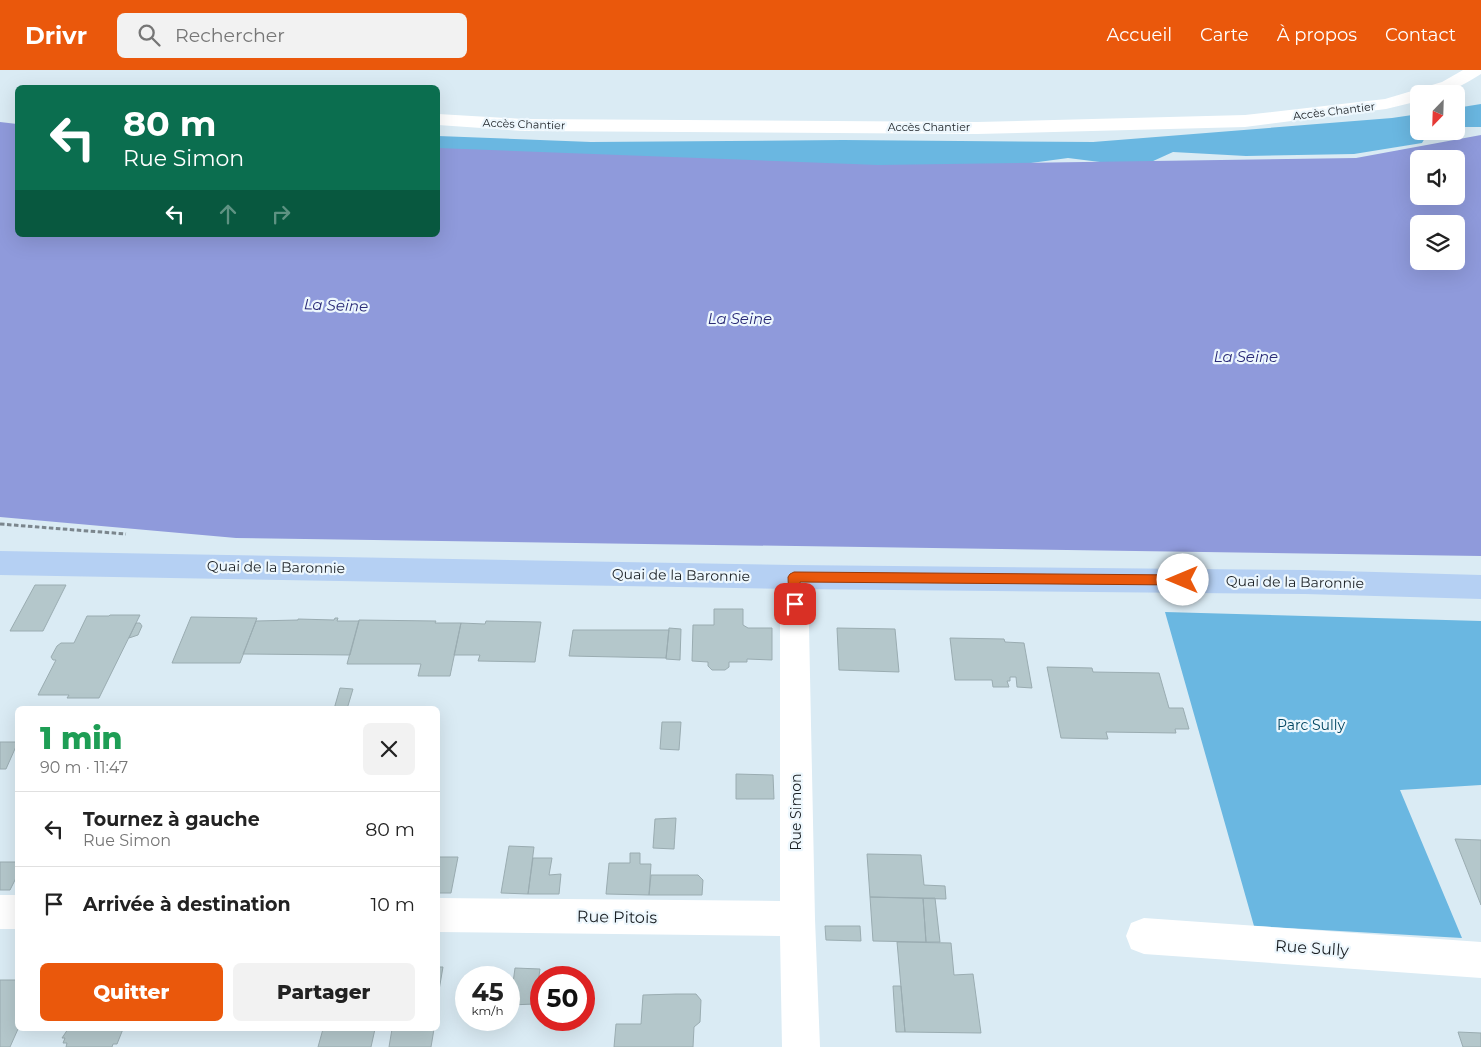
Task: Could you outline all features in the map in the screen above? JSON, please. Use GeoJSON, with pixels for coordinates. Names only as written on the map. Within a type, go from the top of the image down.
{"type":"FeatureCollection","features":[{"type":"Feature","properties":{"kind":"main road","name":"Quai de la Baronnie"},"geometry":{"type":"LineString","coordinates":[[0,563],[794,577],[1305,582],[1481,587]]}},
{"type":"Feature","properties":{"kind":"street"},"geometry":{"type":"LineString","coordinates":[[1450,85],[1475,70]]}},
{"type":"Feature","properties":{"kind":"street","name":"Accès Chantier"},"geometry":{"type":"LineString","coordinates":[[440,120],[523,125],[978,128],[1245,121],[1386,104],[1410,97]]}},
{"type":"Feature","properties":{"kind":"street","name":"Rue Simon"},"geometry":{"type":"LineString","coordinates":[[794,577],[797,919],[801,1047]]}},
{"type":"Feature","properties":{"kind":"street"},"geometry":{"type":"LineString","coordinates":[[0,912],[15,912]]}},
{"type":"Feature","properties":{"kind":"street","name":"Rue Pitois"},"geometry":{"type":"LineString","coordinates":[[440,916],[797,919]]}},
{"type":"Feature","properties":{"kind":"street","name":"Rue Sully"},"geometry":{"type":"LineString","coordinates":[[1144,936],[1481,960]]}},
{"type":"Feature","properties":{"kind":"path"},"geometry":{"type":"LineString","coordinates":[[0,524],[128,534]]}},
{"type":"Feature","properties":{"kind":"green space"},"geometry":{"type":"Polygon","coordinates":[[[1481,104],[1481,127],[1465,127],[1465,107],[1481,104]]]}},
{"type":"Feature","properties":{"kind":"green space"},"geometry":{"type":"Polygon","coordinates":[[[1410,115],[1410,140],[1424,140],[1422,143],[1354,154],[1246,156],[1173,152],[1140,167],[1068,158],[1009,166],[865,170],[440,156],[440,136],[591,142],[843,140],[1093,142],[1410,115]]]}},
{"type":"Feature","properties":{"kind":"green space","name":"Parc Sully"},"geometry":{"type":"Polygon","coordinates":[[[1165,612],[1481,621],[1481,785],[1400,790],[1462,938],[1254,926],[1165,612]]]}},
{"type":"Feature","properties":{"kind":"water","name":"La Seine"},"geometry":{"type":"Polygon","coordinates":[[[0,122],[15,124],[15,237],[440,237],[440,148],[878,165],[1356,158],[1454,140],[1465,140],[1465,138],[1481,135],[1481,556],[236,538],[0,517],[0,122]]]}},
{"type":"Feature","properties":{"kind":"building"},"geometry":{"type":"Polygon","coordinates":[[[35,585],[66,585],[43,631],[10,631],[35,585]]]}},
{"type":"Feature","properties":{"kind":"building"},"geometry":{"type":"Polygon","coordinates":[[[714,609],[743,609],[743,625],[748,628],[772,628],[772,660],[747,659],[747,662],[729,662],[729,667],[725,670],[712,670],[708,666],[708,662],[692,661],[693,625],[714,625],[714,609]]]}},
{"type":"Feature","properties":{"kind":"building"},"geometry":{"type":"Polygon","coordinates":[[[140,615],[99,698],[67,698],[69,695],[38,695],[56,660],[53,660],[51,657],[57,646],[61,643],[74,643],[87,616],[140,615]]]}},
{"type":"Feature","properties":{"kind":"building"},"geometry":{"type":"Polygon","coordinates":[[[191,617],[257,618],[240,663],[172,663],[191,617]]]}},
{"type":"Feature","properties":{"kind":"building"},"geometry":{"type":"Polygon","coordinates":[[[338,618],[337,621],[359,621],[350,655],[243,654],[256,621],[334,620],[338,618]]]}},
{"type":"Feature","properties":{"kind":"building"},"geometry":{"type":"Polygon","coordinates":[[[359,620],[461,623],[450,676],[418,676],[421,664],[347,664],[359,620]]]}},
{"type":"Feature","properties":{"kind":"building"},"geometry":{"type":"Polygon","coordinates":[[[486,621],[541,622],[535,662],[478,661],[480,655],[454,655],[461,623],[485,624],[486,621]]]}},
{"type":"Feature","properties":{"kind":"building"},"geometry":{"type":"Polygon","coordinates":[[[136,623],[140,623],[142,626],[138,635],[129,638],[136,623]]]}},
{"type":"Feature","properties":{"kind":"building"},"geometry":{"type":"Polygon","coordinates":[[[669,628],[681,629],[680,660],[666,659],[669,628]]]}},
{"type":"Feature","properties":{"kind":"building"},"geometry":{"type":"Polygon","coordinates":[[[837,628],[895,629],[899,672],[839,670],[837,628]]]}},
{"type":"Feature","properties":{"kind":"building"},"geometry":{"type":"Polygon","coordinates":[[[573,630],[669,630],[666,658],[569,656],[573,630]]]}},
{"type":"Feature","properties":{"kind":"building"},"geometry":{"type":"Polygon","coordinates":[[[950,638],[1004,639],[1005,642],[1024,643],[1032,688],[1017,687],[1016,677],[1010,677],[1010,681],[1007,681],[1009,687],[993,687],[992,680],[955,680],[950,638]]]}},
{"type":"Feature","properties":{"kind":"building"},"geometry":{"type":"Polygon","coordinates":[[[1047,667],[1092,668],[1093,672],[1159,673],[1169,708],[1183,708],[1189,729],[1175,729],[1176,733],[1106,732],[1108,739],[1061,738],[1047,667]]]}},
{"type":"Feature","properties":{"kind":"building"},"geometry":{"type":"Polygon","coordinates":[[[340,688],[353,689],[348,706],[335,706],[340,688]]]}},
{"type":"Feature","properties":{"kind":"building"},"geometry":{"type":"Polygon","coordinates":[[[662,722],[681,722],[679,750],[660,749],[662,722]]]}},
{"type":"Feature","properties":{"kind":"building"},"geometry":{"type":"Polygon","coordinates":[[[0,742],[15,742],[15,749],[6,769],[0,769],[0,742]]]}},
{"type":"Feature","properties":{"kind":"building"},"geometry":{"type":"Polygon","coordinates":[[[736,774],[773,775],[774,799],[736,799],[736,774]]]}},
{"type":"Feature","properties":{"kind":"building"},"geometry":{"type":"Polygon","coordinates":[[[676,818],[674,849],[653,848],[655,819],[676,818]]]}},
{"type":"Feature","properties":{"kind":"building"},"geometry":{"type":"Polygon","coordinates":[[[1455,839],[1481,840],[1481,905],[1455,839]]]}},
{"type":"Feature","properties":{"kind":"building"},"geometry":{"type":"Polygon","coordinates":[[[509,846],[534,847],[528,894],[501,893],[509,846]]]}},
{"type":"Feature","properties":{"kind":"building"},"geometry":{"type":"Polygon","coordinates":[[[630,853],[640,853],[640,864],[651,864],[649,895],[606,894],[609,863],[630,863],[630,853]]]}},
{"type":"Feature","properties":{"kind":"building"},"geometry":{"type":"Polygon","coordinates":[[[867,854],[921,855],[924,885],[945,886],[946,899],[870,897],[867,854]]]}},
{"type":"Feature","properties":{"kind":"building"},"geometry":{"type":"Polygon","coordinates":[[[440,857],[458,857],[451,893],[440,893],[440,857]]]}},
{"type":"Feature","properties":{"kind":"building"},"geometry":{"type":"Polygon","coordinates":[[[533,858],[552,858],[549,875],[561,874],[559,894],[528,894],[533,858]]]}},
{"type":"Feature","properties":{"kind":"building"},"geometry":{"type":"Polygon","coordinates":[[[0,862],[15,862],[15,880],[10,890],[0,890],[0,862]]]}},
{"type":"Feature","properties":{"kind":"building"},"geometry":{"type":"Polygon","coordinates":[[[651,875],[698,875],[703,880],[702,895],[649,895],[651,875]]]}},
{"type":"Feature","properties":{"kind":"building"},"geometry":{"type":"Polygon","coordinates":[[[870,897],[923,898],[926,942],[873,941],[870,897]]]}},
{"type":"Feature","properties":{"kind":"building"},"geometry":{"type":"Polygon","coordinates":[[[923,898],[935,898],[940,942],[926,942],[923,898]]]}},
{"type":"Feature","properties":{"kind":"building"},"geometry":{"type":"Polygon","coordinates":[[[825,926],[860,926],[861,941],[826,940],[825,926]]]}},
{"type":"Feature","properties":{"kind":"building"},"geometry":{"type":"Polygon","coordinates":[[[897,942],[951,943],[954,975],[973,974],[981,1033],[905,1032],[897,942]]]}},
{"type":"Feature","properties":{"kind":"building"},"geometry":{"type":"Polygon","coordinates":[[[440,967],[443,967],[440,984],[440,967]]]}},
{"type":"Feature","properties":{"kind":"building"},"geometry":{"type":"Polygon","coordinates":[[[520,968],[530,969],[530,1004],[520,1005],[520,968]]]}},
{"type":"Feature","properties":{"kind":"building"},"geometry":{"type":"Polygon","coordinates":[[[0,980],[15,980],[15,1031],[17,1031],[10,1047],[0,1047],[0,980]]]}},
{"type":"Feature","properties":{"kind":"building"},"geometry":{"type":"Polygon","coordinates":[[[893,986],[901,986],[905,1032],[896,1032],[893,986]]]}},
{"type":"Feature","properties":{"kind":"building"},"geometry":{"type":"Polygon","coordinates":[[[696,994],[701,1000],[700,1022],[694,1027],[693,1047],[614,1047],[616,1024],[641,1024],[643,995],[696,994]]]}},
{"type":"Feature","properties":{"kind":"building"},"geometry":{"type":"Polygon","coordinates":[[[67,1031],[122,1031],[117,1044],[113,1044],[112,1047],[66,1047],[67,1043],[63,1043],[65,1038],[62,1038],[67,1031]]]}},
{"type":"Feature","properties":{"kind":"building"},"geometry":{"type":"Polygon","coordinates":[[[322,1031],[375,1031],[371,1047],[318,1047],[322,1031]]]}},
{"type":"Feature","properties":{"kind":"building"},"geometry":{"type":"Polygon","coordinates":[[[392,1031],[434,1031],[431,1047],[389,1047],[392,1031]]]}},
{"type":"Feature","properties":{"kind":"building"},"geometry":{"type":"Polygon","coordinates":[[[1458,1032],[1481,1033],[1481,1047],[1463,1047],[1458,1032]]]}},
{"type":"Feature","properties":{"kind":"route"},"geometry":{"type":"LineString","coordinates":[[795,604],[794,577],[1183,580]]}}]}
